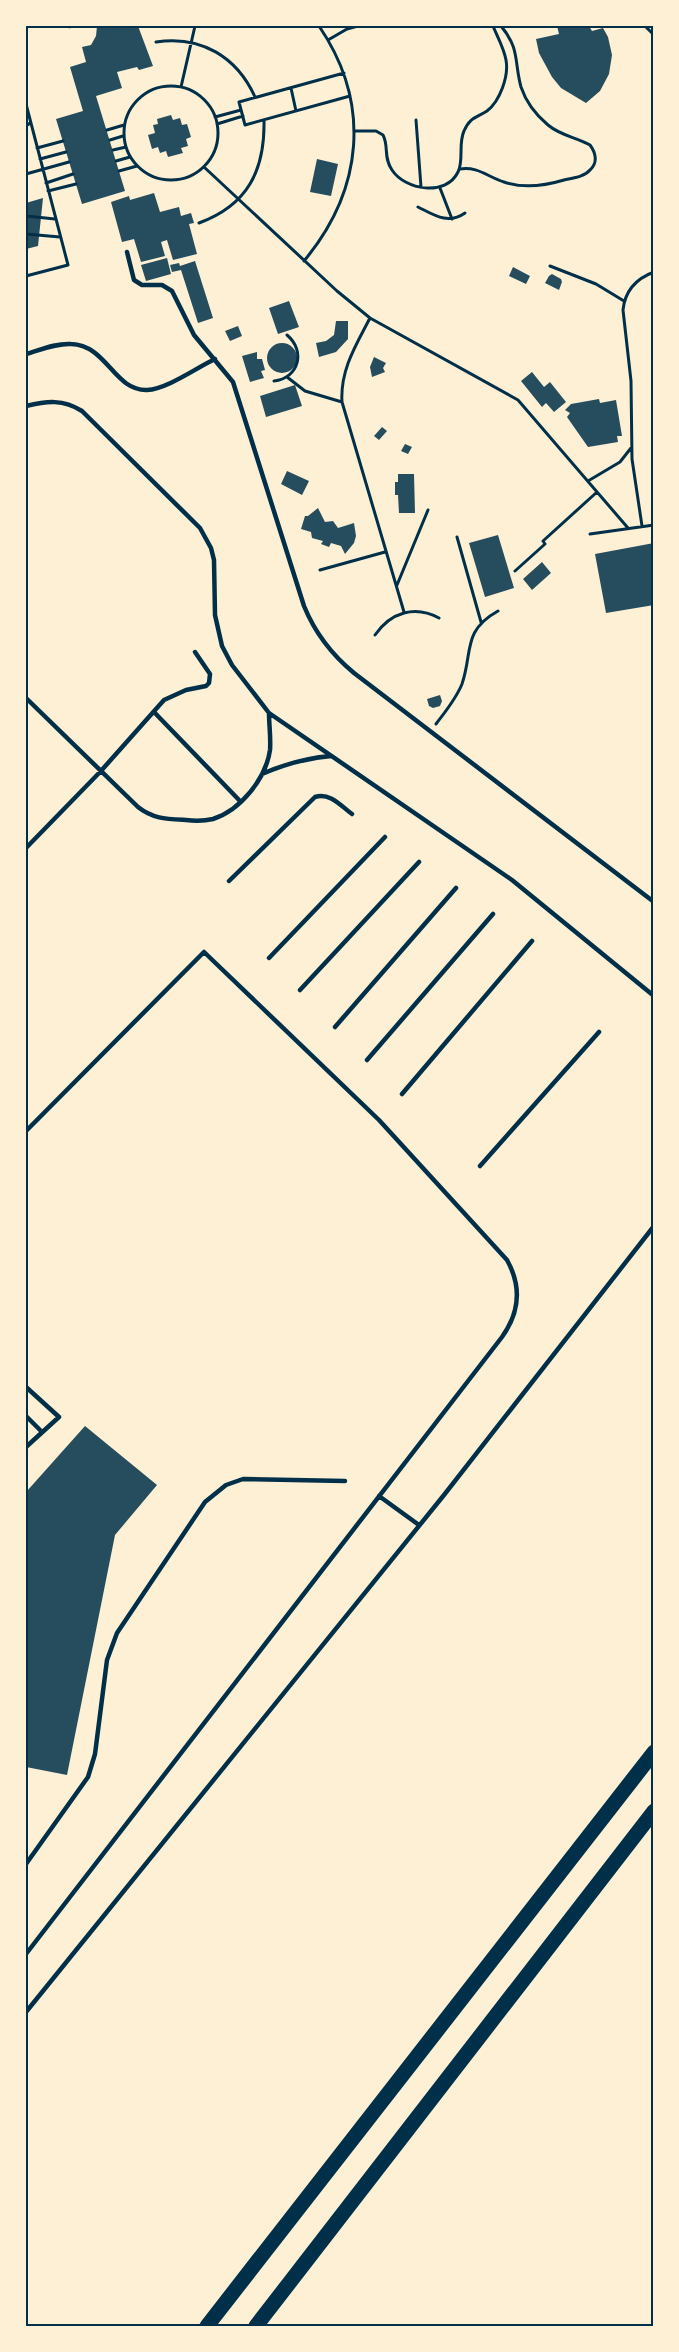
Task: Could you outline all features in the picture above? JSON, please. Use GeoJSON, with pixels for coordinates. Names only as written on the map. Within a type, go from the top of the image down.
{"type":"FeatureCollection","features":[{"type":"Feature","properties":{"kind":"main road"},"geometry":{"type":"LineString","coordinates":[[207,2326],[654,1752]]}},
{"type":"Feature","properties":{"kind":"main road"},"geometry":{"type":"LineString","coordinates":[[256,2326],[654,1811]]}},
{"type":"Feature","properties":{"kind":"lane"},"geometry":{"type":"LineString","coordinates":[[127,252],[135,280],[142,285],[162,285],[172,291],[194,334],[228,374],[237,391],[304,606],[310,622],[329,651],[341,663],[654,902]]}},
{"type":"Feature","properties":{"kind":"lane"},"geometry":{"type":"LineString","coordinates":[[26,354],[64,344],[87,348],[104,359],[123,382],[143,390],[163,386],[215,359]]}},
{"type":"Feature","properties":{"kind":"lane"},"geometry":{"type":"LineString","coordinates":[[26,406],[50,400],[74,406],[82,411],[200,528],[211,548],[214,560],[215,615],[222,646],[232,665],[268,713],[512,880],[654,996]]}},
{"type":"Feature","properties":{"kind":"lane"},"geometry":{"type":"LineString","coordinates":[[26,848],[100,772],[164,700],[209,683],[210,674],[195,652]]}},
{"type":"Feature","properties":{"kind":"lane"},"geometry":{"type":"LineString","coordinates":[[26,698],[100,772],[144,812],[162,819],[201,821],[213,819],[228,813],[240,801],[262,774],[270,748],[268,713]]}},
{"type":"Feature","properties":{"kind":"lane"},"geometry":{"type":"LineString","coordinates":[[154,712],[240,801]]}},
{"type":"Feature","properties":{"kind":"lane"},"geometry":{"type":"LineString","coordinates":[[262,774],[300,760],[331,756]]}},
{"type":"Feature","properties":{"kind":"lane"},"geometry":{"type":"LineString","coordinates":[[229,881],[315,797],[328,796],[352,814]]}},
{"type":"Feature","properties":{"kind":"lane"},"geometry":{"type":"LineString","coordinates":[[269,958],[385,837]]}},
{"type":"Feature","properties":{"kind":"lane"},"geometry":{"type":"LineString","coordinates":[[300,990],[419,862]]}},
{"type":"Feature","properties":{"kind":"lane"},"geometry":{"type":"LineString","coordinates":[[335,1027],[456,888]]}},
{"type":"Feature","properties":{"kind":"lane"},"geometry":{"type":"LineString","coordinates":[[367,1060],[493,914]]}},
{"type":"Feature","properties":{"kind":"lane"},"geometry":{"type":"LineString","coordinates":[[402,1094],[532,941]]}},
{"type":"Feature","properties":{"kind":"lane"},"geometry":{"type":"LineString","coordinates":[[26,1131],[204,952],[379,1120],[507,1260],[513,1270],[518,1293],[514,1317],[509,1328],[26,1954]]}},
{"type":"Feature","properties":{"kind":"lane"},"geometry":{"type":"LineString","coordinates":[[480,1166],[599,1032]]}},
{"type":"Feature","properties":{"kind":"lane"},"geometry":{"type":"LineString","coordinates":[[26,2012],[419,1525],[654,1226]]}},
{"type":"Feature","properties":{"kind":"lane"},"geometry":{"type":"LineString","coordinates":[[26,1387],[59,1417],[26,1447]]}},
{"type":"Feature","properties":{"kind":"lane"},"geometry":{"type":"LineString","coordinates":[[26,1416],[42,1432]]}},
{"type":"Feature","properties":{"kind":"lane"},"geometry":{"type":"LineString","coordinates":[[26,1864],[88,1777],[95,1754],[107,1660],[117,1633],[205,1502],[226,1485],[243,1479],[345,1481]]}},
{"type":"Feature","properties":{"kind":"lane"},"geometry":{"type":"LineString","coordinates":[[380,1496],[419,1525]]}},
{"type":"Feature","properties":{"kind":"path"},"geometry":{"type":"LineString","coordinates":[[181,87],[195,26]]}},
{"type":"Feature","properties":{"kind":"path"},"geometry":{"type":"LineString","coordinates":[[304,261],[329,227],[339,208],[352,168],[354,131],[350,96],[344,73],[319,26]]}},
{"type":"Feature","properties":{"kind":"path"},"geometry":{"type":"LineString","coordinates":[[328,40],[347,29],[358,26]]}},
{"type":"Feature","properties":{"kind":"path"},"geometry":{"type":"LineString","coordinates":[[354,131],[376,131],[383,135],[386,141],[387,162],[396,176],[403,181],[421,187],[440,188],[453,179],[459,171],[462,134],[470,121],[487,111],[505,77],[506,60],[492,26]]}},
{"type":"Feature","properties":{"kind":"path"},"geometry":{"type":"LineString","coordinates":[[459,171],[471,168],[505,183],[530,186],[585,175],[595,162],[594,150],[590,145],[558,132],[543,120],[527,102],[521,85],[517,55],[501,26]]}},
{"type":"Feature","properties":{"kind":"path"},"geometry":{"type":"LineString","coordinates":[[645,26],[654,35]]}},
{"type":"Feature","properties":{"kind":"path"},"geometry":{"type":"LineString","coordinates":[[156,42],[170,40],[191,42],[213,50],[242,73],[256,98]]}},
{"type":"Feature","properties":{"kind":"path"},"geometry":{"type":"LineString","coordinates":[[344,73],[238,102],[245,125],[350,96]]}},
{"type":"Feature","properties":{"kind":"path"},"geometry":{"type":"LineString","coordinates":[[159,87],[181,87],[198,94],[215,117],[217,142],[210,159],[195,173],[176,180],[155,177],[137,166],[130,157],[123,136],[127,114],[139,97],[159,87]]}},
{"type":"Feature","properties":{"kind":"path"},"geometry":{"type":"LineString","coordinates":[[291,88],[296,111]]}},
{"type":"Feature","properties":{"kind":"path"},"geometry":{"type":"LineString","coordinates":[[26,104],[68,265],[26,276]]}},
{"type":"Feature","properties":{"kind":"path"},"geometry":{"type":"LineString","coordinates":[[215,117],[241,110]]}},
{"type":"Feature","properties":{"kind":"path"},"geometry":{"type":"LineString","coordinates":[[217,124],[243,116]]}},
{"type":"Feature","properties":{"kind":"path"},"geometry":{"type":"LineString","coordinates":[[199,223],[219,214],[239,199],[250,186],[257,170],[263,144],[264,120]]}},
{"type":"Feature","properties":{"kind":"path"},"geometry":{"type":"LineString","coordinates":[[416,120],[421,187]]}},
{"type":"Feature","properties":{"kind":"path"},"geometry":{"type":"LineString","coordinates":[[26,126],[30,123]]}},
{"type":"Feature","properties":{"kind":"path"},"geometry":{"type":"LineString","coordinates":[[106,130],[124,125]]}},
{"type":"Feature","properties":{"kind":"path"},"geometry":{"type":"LineString","coordinates":[[110,140],[123,136]]}},
{"type":"Feature","properties":{"kind":"path"},"geometry":{"type":"LineString","coordinates":[[37,148],[63,141]]}},
{"type":"Feature","properties":{"kind":"path"},"geometry":{"type":"LineString","coordinates":[[113,150],[126,147]]}},
{"type":"Feature","properties":{"kind":"path"},"geometry":{"type":"LineString","coordinates":[[40,159],[66,152]]}},
{"type":"Feature","properties":{"kind":"path"},"geometry":{"type":"LineString","coordinates":[[116,161],[130,157]]}},
{"type":"Feature","properties":{"kind":"path"},"geometry":{"type":"LineString","coordinates":[[26,174],[69,162]]}},
{"type":"Feature","properties":{"kind":"path"},"geometry":{"type":"LineString","coordinates":[[119,171],[137,166]]}},
{"type":"Feature","properties":{"kind":"path"},"geometry":{"type":"LineString","coordinates":[[204,167],[304,261],[370,318],[518,400],[628,528]]}},
{"type":"Feature","properties":{"kind":"path"},"geometry":{"type":"LineString","coordinates":[[46,183],[73,174]]}},
{"type":"Feature","properties":{"kind":"path"},"geometry":{"type":"LineString","coordinates":[[48,192],[76,184]]}},
{"type":"Feature","properties":{"kind":"path"},"geometry":{"type":"LineString","coordinates":[[440,188],[452,219]]}},
{"type":"Feature","properties":{"kind":"path"},"geometry":{"type":"LineString","coordinates":[[418,207],[439,217],[452,219],[465,213]]}},
{"type":"Feature","properties":{"kind":"path"},"geometry":{"type":"LineString","coordinates":[[26,216],[55,219]]}},
{"type":"Feature","properties":{"kind":"path"},"geometry":{"type":"LineString","coordinates":[[26,234],[60,237]]}},
{"type":"Feature","properties":{"kind":"path"},"geometry":{"type":"LineString","coordinates":[[550,266],[596,284],[624,301]]}},
{"type":"Feature","properties":{"kind":"path"},"geometry":{"type":"LineString","coordinates":[[642,526],[631,448],[632,397],[623,320],[627,292],[638,280],[654,272]]}},
{"type":"Feature","properties":{"kind":"path"},"geometry":{"type":"LineString","coordinates":[[370,318],[346,367],[341,390],[342,402],[404,612]]}},
{"type":"Feature","properties":{"kind":"path"},"geometry":{"type":"LineString","coordinates":[[274,381],[287,377],[297,366],[299,352],[287,335]]}},
{"type":"Feature","properties":{"kind":"path"},"geometry":{"type":"LineString","coordinates":[[287,377],[305,391],[342,402]]}},
{"type":"Feature","properties":{"kind":"path"},"geometry":{"type":"LineString","coordinates":[[588,481],[620,462],[631,448]]}},
{"type":"Feature","properties":{"kind":"path"},"geometry":{"type":"LineString","coordinates":[[515,571],[545,544],[543,541],[597,492]]}},
{"type":"Feature","properties":{"kind":"path"},"geometry":{"type":"LineString","coordinates":[[396,586],[428,510]]}},
{"type":"Feature","properties":{"kind":"path"},"geometry":{"type":"LineString","coordinates":[[590,534],[654,525]]}},
{"type":"Feature","properties":{"kind":"path"},"geometry":{"type":"LineString","coordinates":[[457,537],[481,622]]}},
{"type":"Feature","properties":{"kind":"path"},"geometry":{"type":"LineString","coordinates":[[320,570],[385,551]]}},
{"type":"Feature","properties":{"kind":"path"},"geometry":{"type":"LineString","coordinates":[[431,730],[460,688],[472,637],[481,622],[498,611]]}},
{"type":"Feature","properties":{"kind":"path"},"geometry":{"type":"LineString","coordinates":[[375,635],[387,620],[404,612],[422,612],[439,618]]}},
{"type":"Feature","properties":{"kind":"building"},"geometry":{"type":"Polygon","coordinates":[[[97,26],[138,26],[153,66],[117,72],[122,88],[96,96],[125,191],[82,204],[56,119],[83,111],[70,67],[86,62],[82,47],[91,45],[96,36],[97,26]]]}},
{"type":"Feature","properties":{"kind":"building"},"geometry":{"type":"Polygon","coordinates":[[[557,26],[589,26],[592,31],[603,28],[608,37],[612,55],[609,74],[600,91],[586,103],[561,88],[539,53],[536,39],[559,34],[557,26]]]}},
{"type":"Feature","properties":{"kind":"building"},"geometry":{"type":"Polygon","coordinates":[[[171,115],[173,120],[180,118],[182,125],[187,124],[191,137],[186,139],[188,146],[181,148],[183,153],[168,157],[166,151],[160,153],[158,147],[152,149],[148,135],[155,133],[153,125],[158,124],[157,119],[171,115]]]}},
{"type":"Feature","properties":{"kind":"building"},"geometry":{"type":"Polygon","coordinates":[[[317,159],[338,164],[331,196],[310,192],[317,159]]]}},
{"type":"Feature","properties":{"kind":"building"},"geometry":{"type":"Polygon","coordinates":[[[154,193],[160,212],[179,207],[181,216],[191,213],[194,223],[189,224],[197,254],[173,260],[167,240],[161,242],[165,256],[141,262],[134,239],[122,242],[111,202],[129,196],[130,200],[154,193]]]}},
{"type":"Feature","properties":{"kind":"building"},"geometry":{"type":"Polygon","coordinates":[[[43,198],[38,246],[26,249],[26,203],[43,198]]]}},
{"type":"Feature","properties":{"kind":"building"},"geometry":{"type":"Polygon","coordinates":[[[167,258],[171,274],[146,281],[141,265],[167,258]]]}},
{"type":"Feature","properties":{"kind":"building"},"geometry":{"type":"Polygon","coordinates":[[[195,261],[213,318],[198,323],[181,270],[172,272],[170,265],[179,263],[180,266],[195,261]]]}},
{"type":"Feature","properties":{"kind":"building"},"geometry":{"type":"Polygon","coordinates":[[[513,267],[530,276],[526,284],[509,276],[513,267]]]}},
{"type":"Feature","properties":{"kind":"building"},"geometry":{"type":"Polygon","coordinates":[[[552,274],[561,279],[559,290],[545,283],[552,274]]]}},
{"type":"Feature","properties":{"kind":"building"},"geometry":{"type":"Polygon","coordinates":[[[289,301],[299,327],[278,334],[269,308],[289,301]]]}},
{"type":"Feature","properties":{"kind":"building"},"geometry":{"type":"Polygon","coordinates":[[[336,321],[348,321],[348,339],[336,352],[319,357],[316,343],[326,341],[334,335],[336,321]]]}},
{"type":"Feature","properties":{"kind":"building"},"geometry":{"type":"Polygon","coordinates":[[[238,326],[242,336],[230,341],[225,331],[238,326]]]}},
{"type":"Feature","properties":{"kind":"building"},"geometry":{"type":"Polygon","coordinates":[[[282,343],[292,348],[297,358],[292,368],[282,373],[272,368],[267,358],[272,348],[282,343]]]}},
{"type":"Feature","properties":{"kind":"building"},"geometry":{"type":"Polygon","coordinates":[[[257,352],[257,359],[262,359],[265,370],[261,371],[264,378],[250,382],[242,356],[257,352]]]}},
{"type":"Feature","properties":{"kind":"building"},"geometry":{"type":"Polygon","coordinates":[[[374,357],[386,363],[383,368],[385,372],[372,377],[370,367],[374,357]]]}},
{"type":"Feature","properties":{"kind":"building"},"geometry":{"type":"Polygon","coordinates":[[[532,372],[544,387],[550,382],[566,402],[554,412],[546,403],[542,407],[521,381],[532,372]]]}},
{"type":"Feature","properties":{"kind":"building"},"geometry":{"type":"Polygon","coordinates":[[[295,385],[302,406],[266,417],[260,396],[295,385]]]}},
{"type":"Feature","properties":{"kind":"building"},"geometry":{"type":"Polygon","coordinates":[[[599,399],[600,403],[616,400],[622,436],[617,436],[618,442],[588,447],[567,417],[570,413],[565,410],[571,404],[599,399]]]}},
{"type":"Feature","properties":{"kind":"building"},"geometry":{"type":"Polygon","coordinates":[[[382,427],[387,431],[379,440],[374,436],[382,427]]]}},
{"type":"Feature","properties":{"kind":"building"},"geometry":{"type":"Polygon","coordinates":[[[405,444],[412,447],[408,454],[401,451],[405,444]]]}},
{"type":"Feature","properties":{"kind":"building"},"geometry":{"type":"Polygon","coordinates":[[[287,471],[309,481],[302,495],[281,484],[287,471]]]}},
{"type":"Feature","properties":{"kind":"building"},"geometry":{"type":"Polygon","coordinates":[[[398,474],[414,474],[415,513],[399,513],[398,495],[395,495],[395,482],[398,482],[398,474]]]}},
{"type":"Feature","properties":{"kind":"building"},"geometry":{"type":"Polygon","coordinates":[[[318,508],[325,522],[333,521],[338,528],[354,523],[356,536],[354,543],[345,554],[341,546],[331,543],[329,547],[321,544],[323,541],[312,538],[311,532],[301,529],[305,516],[318,508]]]}},
{"type":"Feature","properties":{"kind":"building"},"geometry":{"type":"Polygon","coordinates":[[[498,535],[514,588],[485,597],[469,543],[498,535]]]}},
{"type":"Feature","properties":{"kind":"building"},"geometry":{"type":"Polygon","coordinates":[[[654,543],[654,605],[606,613],[595,554],[654,543]]]}},
{"type":"Feature","properties":{"kind":"building"},"geometry":{"type":"Polygon","coordinates":[[[542,562],[551,573],[532,590],[523,579],[542,562]]]}},
{"type":"Feature","properties":{"kind":"building"},"geometry":{"type":"Polygon","coordinates":[[[440,695],[442,701],[440,706],[433,708],[429,706],[427,699],[440,695]]]}},
{"type":"Feature","properties":{"kind":"building"},"geometry":{"type":"Polygon","coordinates":[[[85,1426],[157,1485],[115,1535],[67,1775],[26,1767],[26,1497],[27,1491],[85,1426]]]}}]}
